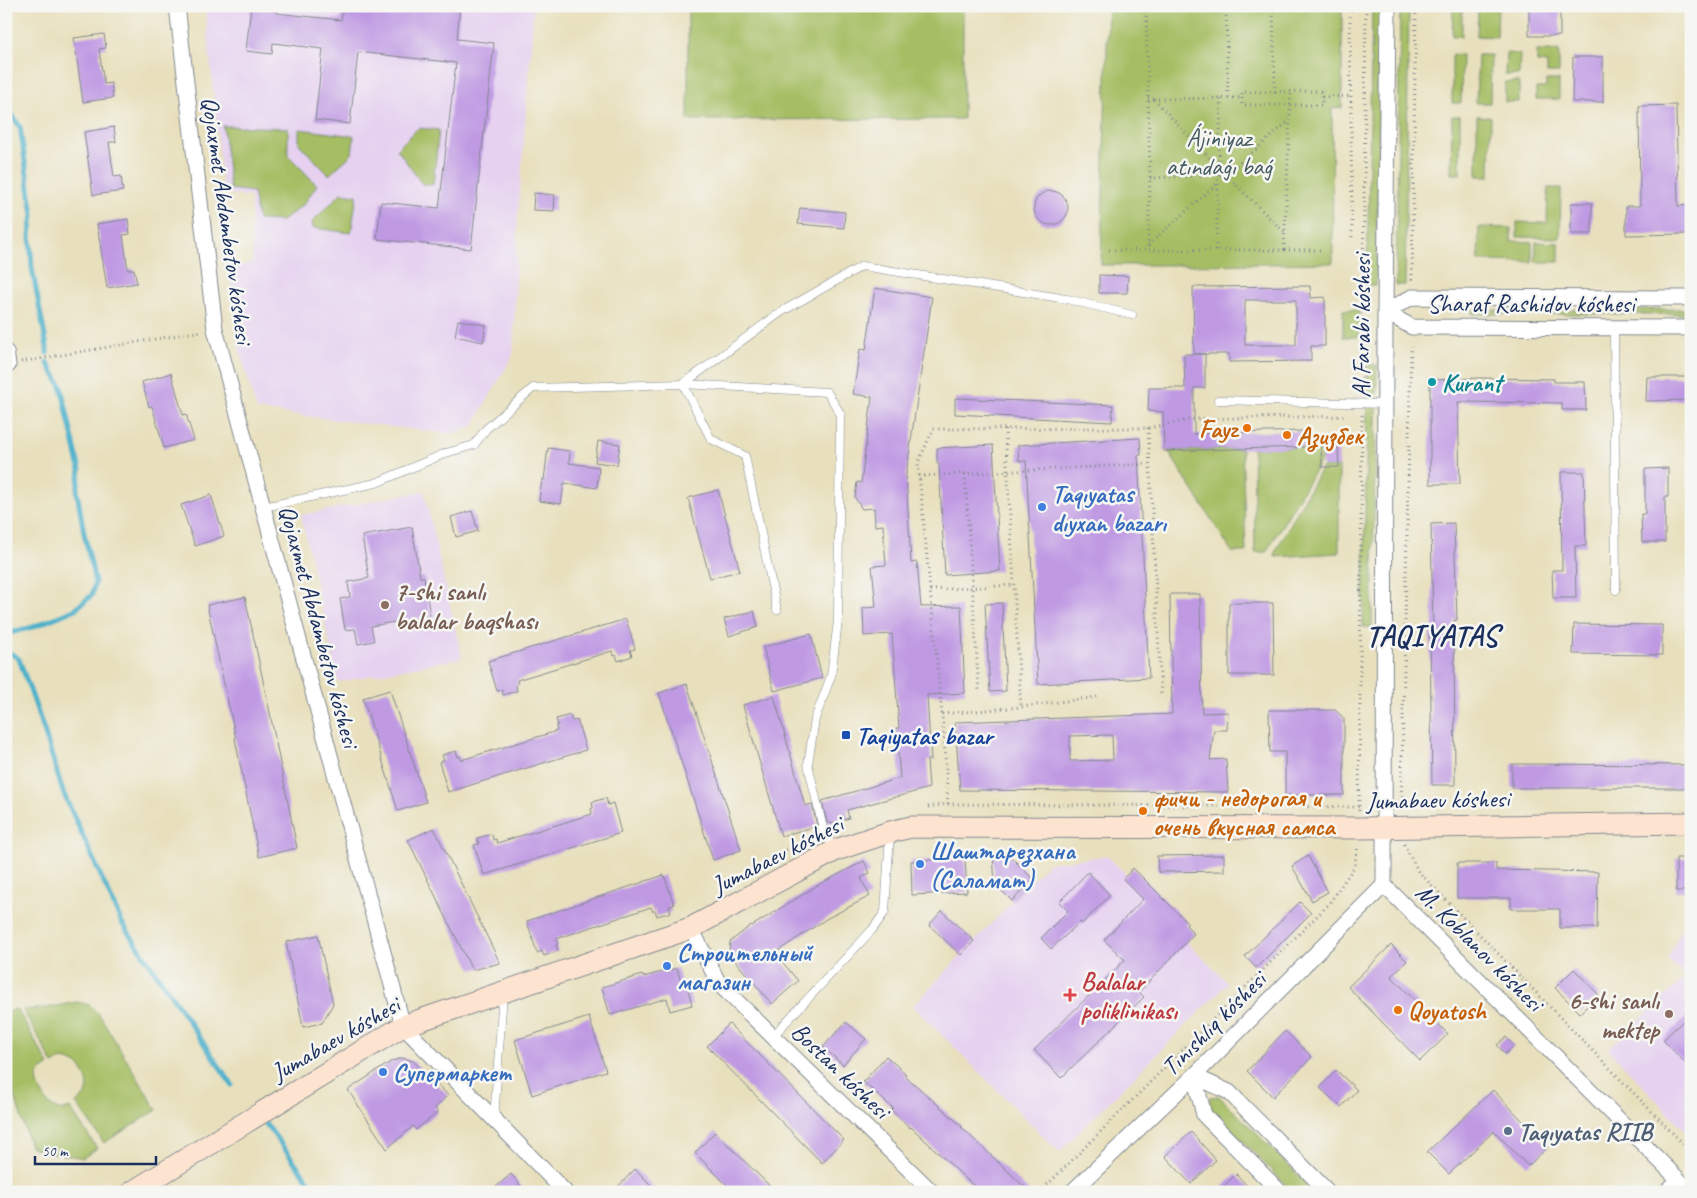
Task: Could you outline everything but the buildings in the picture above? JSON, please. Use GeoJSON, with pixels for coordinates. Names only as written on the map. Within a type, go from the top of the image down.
{"type":"FeatureCollection","features":[{"type":"Feature","properties":{"kind":"street","name":"Qojaxmet Abdambetov kóshesi"},"geometry":{"type":"LineString","coordinates":[[177,6],[215,329],[403,1026],[565,1192]]}},
{"type":"Feature","properties":{"kind":"street","name":"Al Farabi kóshesi"},"geometry":{"type":"LineString","coordinates":[[1384,885],[1385,312],[1388,6]]}},
{"type":"Feature","properties":{"kind":"street","name":"Sharaf Rashidov kóshesi"},"geometry":{"type":"LineString","coordinates":[[1385,312],[1412,297],[1691,298]]}},
{"type":"Feature","properties":{"kind":"street","name":"Sharaf Rashidov kóshesi"},"geometry":{"type":"LineString","coordinates":[[1385,312],[1412,327],[1691,328]]}},
{"type":"Feature","properties":{"kind":"street","name":"Jumabaev kóshesi"},"geometry":{"type":"LineString","coordinates":[[132,1192],[403,1026],[691,928],[836,850],[911,827],[1383,827],[1691,823]]}},
{"type":"Feature","properties":{"kind":"street","name":"Tınıshlıq kóshesi"},"geometry":{"type":"LineString","coordinates":[[1072,1192],[1194,1076],[1384,885]]}},
{"type":"Feature","properties":{"kind":"street","name":"M. Koblanov kóshesi"},"geometry":{"type":"LineString","coordinates":[[1384,885],[1691,1192]]}},
{"type":"Feature","properties":{"kind":"street","name":"Bostan kóshesi"},"geometry":{"type":"LineString","coordinates":[[691,928],[719,984],[932,1192]]}},
{"type":"Feature","properties":{"kind":"street"},"geometry":{"type":"LineString","coordinates":[[1194,1076],[1204,1115],[1280,1192]]}},
{"type":"Feature","properties":{"kind":"street"},"geometry":{"type":"LineString","coordinates":[[1194,1076],[1229,1092],[1328,1192]]}},
{"type":"Feature","properties":{"kind":"street"},"geometry":{"type":"LineString","coordinates":[[1666,1192],[1679,1180]]}},
{"type":"Feature","properties":{"kind":"lane"},"geometry":{"type":"LineString","coordinates":[[682,384],[781,312],[862,266],[1067,299],[1132,315]]}},
{"type":"Feature","properties":{"kind":"lane"},"geometry":{"type":"LineString","coordinates":[[1614,328],[1616,590]]}},
{"type":"Feature","properties":{"kind":"lane"},"geometry":{"type":"LineString","coordinates":[[682,384],[711,439],[745,456],[777,610]]}},
{"type":"Feature","properties":{"kind":"lane"},"geometry":{"type":"LineString","coordinates":[[264,507],[376,484],[446,453],[474,445],[486,429],[533,388],[682,384],[827,392],[840,413],[838,622],[831,676],[815,719],[808,764],[824,834],[836,850]]}},
{"type":"Feature","properties":{"kind":"lane"},"geometry":{"type":"LineString","coordinates":[[1218,400],[1385,404]]}},
{"type":"Feature","properties":{"kind":"lane"},"geometry":{"type":"LineString","coordinates":[[773,1036],[872,930],[885,912],[890,832]]}},
{"type":"Feature","properties":{"kind":"lane"},"geometry":{"type":"LineString","coordinates":[[494,1119],[503,992]]}},
{"type":"Feature","properties":{"kind":"path"},"geometry":{"type":"LineString","coordinates":[[1146,6],[1150,178],[1148,250]]}},
{"type":"Feature","properties":{"kind":"path"},"geometry":{"type":"LineString","coordinates":[[1226,6],[1228,99]]}},
{"type":"Feature","properties":{"kind":"path"},"geometry":{"type":"LineString","coordinates":[[1273,6],[1275,92]]}},
{"type":"Feature","properties":{"kind":"path"},"geometry":{"type":"LineString","coordinates":[[1350,6],[1352,239]]}},
{"type":"Feature","properties":{"kind":"path"},"geometry":{"type":"LineString","coordinates":[[1412,280],[1416,6]]}},
{"type":"Feature","properties":{"kind":"path"},"geometry":{"type":"LineString","coordinates":[[1242,92],[1291,92],[1322,92],[1322,105],[1242,105],[1242,92]]}},
{"type":"Feature","properties":{"kind":"path"},"geometry":{"type":"LineString","coordinates":[[1284,250],[1291,92]]}},
{"type":"Feature","properties":{"kind":"path"},"geometry":{"type":"LineString","coordinates":[[1322,97],[1351,96]]}},
{"type":"Feature","properties":{"kind":"path"},"geometry":{"type":"LineString","coordinates":[[1148,100],[1242,98]]}},
{"type":"Feature","properties":{"kind":"path"},"geometry":{"type":"LineString","coordinates":[[1154,99],[1219,168]]}},
{"type":"Feature","properties":{"kind":"path"},"geometry":{"type":"LineString","coordinates":[[1216,250],[1221,99]]}},
{"type":"Feature","properties":{"kind":"path"},"geometry":{"type":"LineString","coordinates":[[1150,178],[1226,176],[1290,120]]}},
{"type":"Feature","properties":{"kind":"path"},"geometry":{"type":"LineString","coordinates":[[1226,176],[1285,234]]}},
{"type":"Feature","properties":{"kind":"path"},"geometry":{"type":"LineString","coordinates":[[1148,245],[1218,182]]}},
{"type":"Feature","properties":{"kind":"path"},"geometry":{"type":"LineString","coordinates":[[1109,250],[1322,250]]}},
{"type":"Feature","properties":{"kind":"path"},"geometry":{"type":"LineString","coordinates":[[7,361],[51,356],[215,329]]}},
{"type":"Feature","properties":{"kind":"path"},"geometry":{"type":"LineString","coordinates":[[1401,814],[1411,346]]}},
{"type":"Feature","properties":{"kind":"path"},"geometry":{"type":"LineString","coordinates":[[948,804],[942,714],[918,463],[932,430],[1148,428],[1194,419],[1352,416]]}},
{"type":"Feature","properties":{"kind":"path"},"geometry":{"type":"LineString","coordinates":[[1148,428],[1161,694]]}},
{"type":"Feature","properties":{"kind":"path"},"geometry":{"type":"LineString","coordinates":[[1005,429],[1021,707]]}},
{"type":"Feature","properties":{"kind":"path"},"geometry":{"type":"LineString","coordinates":[[920,476],[1149,464]]}},
{"type":"Feature","properties":{"kind":"path"},"geometry":{"type":"LineString","coordinates":[[965,474],[979,692]]}},
{"type":"Feature","properties":{"kind":"path"},"geometry":{"type":"LineString","coordinates":[[930,590],[1014,584]]}},
{"type":"Feature","properties":{"kind":"path"},"geometry":{"type":"LineString","coordinates":[[942,714],[1021,707],[1097,697]]}},
{"type":"Feature","properties":{"kind":"path"},"geometry":{"type":"LineString","coordinates":[[1402,840],[1418,871],[1691,1152]]}},
{"type":"Feature","properties":{"kind":"path"},"geometry":{"type":"LineString","coordinates":[[1040,1192],[1328,905],[1354,867],[1360,841]]}},
{"type":"Feature","properties":{"kind":"shaded area"},"geometry":{"type":"Polygon","coordinates":[[[205,6],[534,6],[518,216],[513,355],[473,426],[451,434],[257,410],[239,348],[230,270],[252,262],[251,197],[223,193],[205,6]]]}},
{"type":"Feature","properties":{"kind":"shaded area","name":"7-shi sanlı balalar baqshası"},"geometry":{"type":"Polygon","coordinates":[[[424,491],[462,658],[338,682],[301,515],[424,491]]]}},
{"type":"Feature","properties":{"kind":"shaded area","name":"Balalar poliklinikası"},"geometry":{"type":"Polygon","coordinates":[[[1107,856],[1127,875],[1123,879],[1228,983],[1059,1152],[913,1006],[1049,863],[1107,856]]]}},
{"type":"Feature","properties":{"kind":"shaded area","name":"6-shi sanlı mektep"},"geometry":{"type":"Polygon","coordinates":[[[1687,918],[1691,918],[1691,1137],[1608,1049],[1685,978],[1668,958],[1687,918]]]}},
{"type":"Feature","properties":{"kind":"green space"},"geometry":{"type":"Polygon","coordinates":[[[688,6],[963,6],[963,119],[688,120],[688,6]]]}},
{"type":"Feature","properties":{"kind":"green space","name":"Ájiniyaz atındaǵı baǵ"},"geometry":{"type":"Polygon","coordinates":[[[1108,6],[1342,6],[1342,108],[1332,108],[1333,263],[1101,265],[1108,6]]]}},
{"type":"Feature","properties":{"kind":"green space"},"geometry":{"type":"Polygon","coordinates":[[[1372,6],[1381,6],[1376,285],[1367,285],[1372,6]]]}},
{"type":"Feature","properties":{"kind":"green space"},"geometry":{"type":"Polygon","coordinates":[[[1400,6],[1409,6],[1405,285],[1396,285],[1400,6]]]}},
{"type":"Feature","properties":{"kind":"green space"},"geometry":{"type":"Polygon","coordinates":[[[1453,6],[1462,6],[1462,36],[1452,36],[1453,6]]]}},
{"type":"Feature","properties":{"kind":"green space"},"geometry":{"type":"Polygon","coordinates":[[[1478,6],[1498,6],[1497,37],[1477,36],[1478,6]]]}},
{"type":"Feature","properties":{"kind":"green space"},"geometry":{"type":"Polygon","coordinates":[[[1537,51],[1559,51],[1559,73],[1547,73],[1547,63],[1537,62],[1537,51]]]}},
{"type":"Feature","properties":{"kind":"green space"},"geometry":{"type":"Polygon","coordinates":[[[1506,53],[1520,54],[1519,75],[1505,75],[1506,53]]]}},
{"type":"Feature","properties":{"kind":"green space"},"geometry":{"type":"Polygon","coordinates":[[[1452,54],[1462,55],[1461,103],[1452,103],[1452,54]]]}},
{"type":"Feature","properties":{"kind":"green space"},"geometry":{"type":"Polygon","coordinates":[[[1478,55],[1491,55],[1490,103],[1476,103],[1478,55]]]}},
{"type":"Feature","properties":{"kind":"green space"},"geometry":{"type":"Polygon","coordinates":[[[1546,80],[1559,80],[1559,99],[1536,99],[1536,88],[1546,88],[1546,80]]]}},
{"type":"Feature","properties":{"kind":"green space"},"geometry":{"type":"Polygon","coordinates":[[[1505,82],[1519,82],[1519,102],[1505,102],[1505,82]]]}},
{"type":"Feature","properties":{"kind":"green space"},"geometry":{"type":"Polygon","coordinates":[[[1452,116],[1460,116],[1460,174],[1451,174],[1452,116]]]}},
{"type":"Feature","properties":{"kind":"green space"},"geometry":{"type":"Polygon","coordinates":[[[1477,116],[1491,117],[1490,176],[1477,176],[1477,116]]]}},
{"type":"Feature","properties":{"kind":"green space"},"geometry":{"type":"Polygon","coordinates":[[[223,126],[288,128],[288,155],[317,185],[304,204],[282,221],[258,220],[253,192],[230,189],[223,126]]]}},
{"type":"Feature","properties":{"kind":"green space"},"geometry":{"type":"Polygon","coordinates":[[[418,128],[439,130],[433,185],[422,184],[397,149],[418,128]]]}},
{"type":"Feature","properties":{"kind":"green space"},"geometry":{"type":"Polygon","coordinates":[[[299,129],[354,136],[352,154],[329,175],[299,144],[299,129]]]}},
{"type":"Feature","properties":{"kind":"green space"},"geometry":{"type":"Polygon","coordinates":[[[1548,188],[1561,188],[1560,238],[1517,237],[1517,222],[1547,223],[1548,188]]]}},
{"type":"Feature","properties":{"kind":"green space"},"geometry":{"type":"Polygon","coordinates":[[[341,193],[357,195],[351,233],[313,228],[312,222],[341,193]]]}},
{"type":"Feature","properties":{"kind":"green space"},"geometry":{"type":"Polygon","coordinates":[[[1479,227],[1511,228],[1511,241],[1532,242],[1532,262],[1478,261],[1479,227]]]}},
{"type":"Feature","properties":{"kind":"green space"},"geometry":{"type":"Polygon","coordinates":[[[1536,242],[1559,243],[1559,262],[1535,262],[1536,242]]]}},
{"type":"Feature","properties":{"kind":"green space"},"geometry":{"type":"Polygon","coordinates":[[[1691,309],[1691,314],[1472,314],[1472,310],[1691,309]]]}},
{"type":"Feature","properties":{"kind":"green space"},"geometry":{"type":"Polygon","coordinates":[[[1343,310],[1359,310],[1359,337],[1343,337],[1343,310]]]}},
{"type":"Feature","properties":{"kind":"green space"},"geometry":{"type":"Polygon","coordinates":[[[1368,365],[1377,365],[1372,627],[1363,627],[1368,365]]]}},
{"type":"Feature","properties":{"kind":"green space"},"geometry":{"type":"Polygon","coordinates":[[[1321,447],[1322,459],[1266,552],[1255,552],[1253,448],[1321,447]]]}},
{"type":"Feature","properties":{"kind":"green space"},"geometry":{"type":"Polygon","coordinates":[[[1242,449],[1246,552],[1232,552],[1168,451],[1242,449]]]}},
{"type":"Feature","properties":{"kind":"green space"},"geometry":{"type":"Polygon","coordinates":[[[1322,467],[1339,467],[1339,553],[1275,557],[1275,552],[1322,467]]]}},
{"type":"Feature","properties":{"kind":"green space"},"geometry":{"type":"Polygon","coordinates":[[[77,1002],[90,1005],[99,1014],[157,1110],[104,1143],[76,1103],[83,1098],[88,1088],[82,1069],[75,1063],[62,1059],[53,1064],[23,1010],[77,1002]]]}},
{"type":"Feature","properties":{"kind":"green space"},"geometry":{"type":"Polygon","coordinates":[[[17,1009],[49,1065],[40,1072],[37,1078],[44,1097],[50,1105],[57,1109],[65,1110],[70,1108],[97,1148],[83,1158],[41,1151],[30,1146],[6,1067],[6,1012],[17,1009]]]}},
{"type":"Feature","properties":{"kind":"green space"},"geometry":{"type":"Polygon","coordinates":[[[1219,1096],[1315,1192],[1293,1192],[1208,1107],[1210,1097],[1219,1096]]]}},
{"type":"Feature","properties":{"kind":"waterway"},"geometry":{"type":"LineString","coordinates":[[6,107],[20,127],[33,215],[30,235],[32,268],[47,353]]}},
{"type":"Feature","properties":{"kind":"waterway"},"geometry":{"type":"LineString","coordinates":[[6,634],[33,627],[74,610],[92,595],[95,582],[77,492],[80,470],[61,386],[47,362]]}},
{"type":"Feature","properties":{"kind":"waterway"},"geometry":{"type":"LineString","coordinates":[[6,650],[19,659],[63,792],[122,923],[232,1085]]}},
{"type":"Feature","properties":{"kind":"waterway"},"geometry":{"type":"LineString","coordinates":[[266,1124],[317,1192]]}},
{"type":"Feature","properties":{"kind":"place","name":"Kurant"},"geometry":{"type":"Point","coordinates":[1432,382]}},
{"type":"Feature","properties":{"kind":"place","name":"Fayz"},"geometry":{"type":"Point","coordinates":[1247,428]}},
{"type":"Feature","properties":{"kind":"place","name":"Азизбек"},"geometry":{"type":"Point","coordinates":[1287,435]}},
{"type":"Feature","properties":{"kind":"place","name":"Taqıyatas dıyxan bazarı"},"geometry":{"type":"Point","coordinates":[1042,507]}},
{"type":"Feature","properties":{"kind":"place","name":"7-shi sanlı balalar baqshası"},"geometry":{"type":"Point","coordinates":[385,605]}},
{"type":"Feature","properties":{"kind":"place","name":"Taqiyatas bazar"},"geometry":{"type":"Point","coordinates":[846,735]}},
{"type":"Feature","properties":{"kind":"place","name":"фичи - недорогая и очень вкусная самса"},"geometry":{"type":"Point","coordinates":[1143,811]}},
{"type":"Feature","properties":{"kind":"place","name":"Шаштарезхана (Саламат)"},"geometry":{"type":"Point","coordinates":[920,864]}},
{"type":"Feature","properties":{"kind":"place","name":"Строительный магазин"},"geometry":{"type":"Point","coordinates":[667,966]}},
{"type":"Feature","properties":{"kind":"place","name":"Balalar poliklinikası"},"geometry":{"type":"Point","coordinates":[1070,995]}},
{"type":"Feature","properties":{"kind":"place","name":"Qoyatosh"},"geometry":{"type":"Point","coordinates":[1398,1010]}},
{"type":"Feature","properties":{"kind":"place","name":"6-shi sanlı mektep"},"geometry":{"type":"Point","coordinates":[1669,1014]}},
{"type":"Feature","properties":{"kind":"place","name":"Супермаркет"},"geometry":{"type":"Point","coordinates":[383,1072]}},
{"type":"Feature","properties":{"kind":"place","name":"Taqıyatas RIIB"},"geometry":{"type":"Point","coordinates":[1508,1131]}},
{"type":"Feature","properties":{"kind":"district","name":"TAQIYATAS"},"geometry":{"type":"Point","coordinates":[1432,636]}}]}
